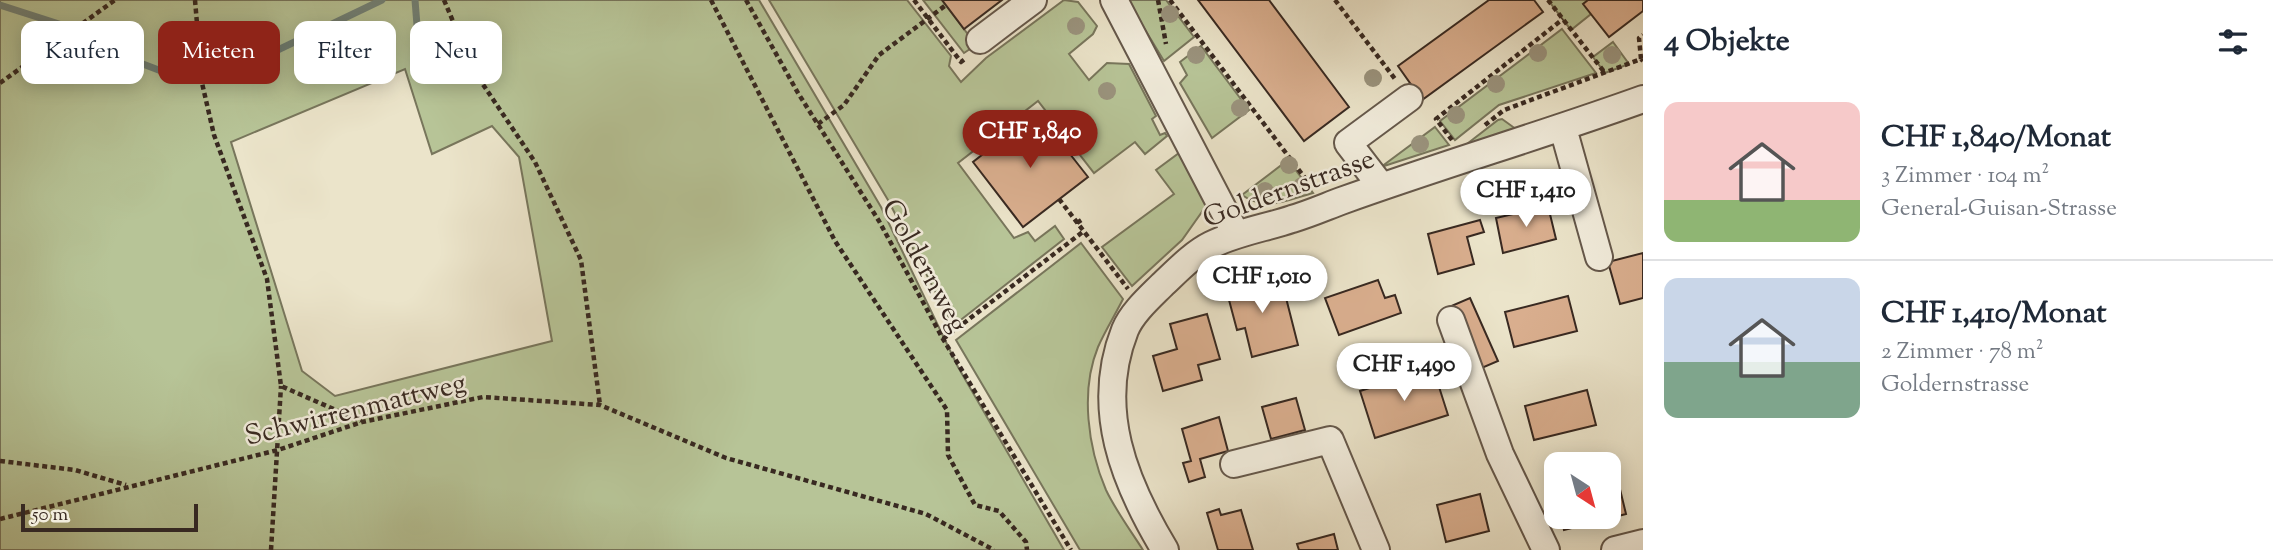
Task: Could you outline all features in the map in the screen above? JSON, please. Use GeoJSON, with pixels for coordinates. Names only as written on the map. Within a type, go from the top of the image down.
{"type":"FeatureCollection","features":[{"type":"Feature","properties":{"kind":"street"},"geometry":{"type":"LineString","coordinates":[[980,40],[1033,0]]}},
{"type":"Feature","properties":{"kind":"street"},"geometry":{"type":"LineString","coordinates":[[1114,0],[1236,234]]}},
{"type":"Feature","properties":{"kind":"street"},"geometry":{"type":"LineString","coordinates":[[1381,186],[1348,143],[1409,98]]}},
{"type":"Feature","properties":{"kind":"street","name":"Goldernstrasse"},"geometry":{"type":"LineString","coordinates":[[1165,550],[1139,507],[1111,421],[1111,390],[1125,329],[1141,306],[1180,268],[1208,246],[1236,234],[1325,207],[1643,99]]}},
{"type":"Feature","properties":{"kind":"street"},"geometry":{"type":"LineString","coordinates":[[1563,128],[1599,257]]}},
{"type":"Feature","properties":{"kind":"street"},"geometry":{"type":"LineString","coordinates":[[1451,320],[1500,454],[1546,550]]}},
{"type":"Feature","properties":{"kind":"street"},"geometry":{"type":"LineString","coordinates":[[1234,464],[1330,440],[1376,550]]}},
{"type":"Feature","properties":{"kind":"street"},"geometry":{"type":"LineString","coordinates":[[1615,550],[1643,544]]}},
{"type":"Feature","properties":{"kind":"path"},"geometry":{"type":"LineString","coordinates":[[0,83],[115,0]]}},
{"type":"Feature","properties":{"kind":"path"},"geometry":{"type":"LineString","coordinates":[[195,0],[201,83],[214,135],[267,279],[281,386],[271,550]]}},
{"type":"Feature","properties":{"kind":"path"},"geometry":{"type":"LineString","coordinates":[[444,0],[474,71],[535,162],[581,260],[600,405]]}},
{"type":"Feature","properties":{"kind":"path"},"geometry":{"type":"LineString","coordinates":[[711,0],[835,241],[947,410],[948,455],[975,505],[999,511],[1026,542],[1027,550]]}},
{"type":"Feature","properties":{"kind":"path","name":"Goldernweg"},"geometry":{"type":"LineString","coordinates":[[746,0],[818,124],[879,221],[943,339],[1071,550]]}},
{"type":"Feature","properties":{"kind":"path"},"geometry":{"type":"LineString","coordinates":[[914,0],[961,62],[983,45],[980,40]]}},
{"type":"Feature","properties":{"kind":"path"},"geometry":{"type":"LineString","coordinates":[[1170,0],[1325,207]]}},
{"type":"Feature","properties":{"kind":"path"},"geometry":{"type":"LineString","coordinates":[[1335,0],[1409,98],[1421,112],[1429,111],[1458,147]]}},
{"type":"Feature","properties":{"kind":"path"},"geometry":{"type":"LineString","coordinates":[[1548,0],[1605,73]]}},
{"type":"Feature","properties":{"kind":"path"},"geometry":{"type":"LineString","coordinates":[[818,124],[844,105],[879,55],[946,5]]}},
{"type":"Feature","properties":{"kind":"path"},"geometry":{"type":"LineString","coordinates":[[1436,119],[1563,19]]}},
{"type":"Feature","properties":{"kind":"path"},"geometry":{"type":"LineString","coordinates":[[1641,59],[1639,38],[1643,35]]}},
{"type":"Feature","properties":{"kind":"path"},"geometry":{"type":"LineString","coordinates":[[1059,199],[1141,306]]}},
{"type":"Feature","properties":{"kind":"path"},"geometry":{"type":"LineString","coordinates":[[1077,223],[1083,219]]}},
{"type":"Feature","properties":{"kind":"path"},"geometry":{"type":"LineString","coordinates":[[943,339],[1084,231]]}},
{"type":"Feature","properties":{"kind":"path"},"geometry":{"type":"LineString","coordinates":[[281,386],[362,422]]}},
{"type":"Feature","properties":{"kind":"path","name":"Schwirrenmattweg"},"geometry":{"type":"LineString","coordinates":[[0,519],[127,485],[278,450],[362,422],[484,397],[600,405],[726,458],[926,514],[994,550]]}},
{"type":"Feature","properties":{"kind":"path"},"geometry":{"type":"LineString","coordinates":[[0,461],[75,470],[127,485]]}},
{"type":"Feature","properties":{"kind":"green space"},"geometry":{"type":"Polygon","coordinates":[[[0,0],[759,0],[881,207],[958,367],[1064,550],[0,550],[0,0]],[[294,21],[294,84],[369,84],[231,142],[302,371],[335,396],[552,341],[519,157],[492,126],[432,154],[405,69],[396,73],[396,21],[294,21]]]}},
{"type":"Feature","properties":{"kind":"green space"},"geometry":{"type":"Polygon","coordinates":[[[769,0],[907,0],[951,56],[949,66],[961,82],[986,58],[1064,0],[1078,2],[1097,26],[1093,34],[1069,54],[1089,80],[1107,63],[1129,64],[1156,116],[1152,119],[1160,135],[1165,133],[1167,136],[1145,154],[1135,142],[1094,173],[1038,101],[958,163],[1014,238],[1028,232],[1035,241],[1055,226],[1064,239],[953,326],[888,200],[769,0]]]}},
{"type":"Feature","properties":{"kind":"green space"},"geometry":{"type":"Polygon","coordinates":[[[923,0],[942,0],[976,45],[964,53],[923,0]]]}},
{"type":"Feature","properties":{"kind":"green space"},"geometry":{"type":"Polygon","coordinates":[[[1127,0],[1166,0],[1194,37],[1164,61],[1127,0]]]}},
{"type":"Feature","properties":{"kind":"green space"},"geometry":{"type":"Polygon","coordinates":[[[1548,0],[1588,0],[1591,14],[1571,30],[1548,0]]]}},
{"type":"Feature","properties":{"kind":"green space"},"geometry":{"type":"Polygon","coordinates":[[[1562,29],[1596,73],[1499,105],[1455,140],[1440,121],[1562,29]]]}},
{"type":"Feature","properties":{"kind":"green space"},"geometry":{"type":"Polygon","coordinates":[[[1613,42],[1629,64],[1605,73],[1593,57],[1613,42]]]}},
{"type":"Feature","properties":{"kind":"green space"},"geometry":{"type":"Polygon","coordinates":[[[1201,46],[1249,110],[1212,138],[1180,83],[1187,75],[1180,62],[1201,46]]]}},
{"type":"Feature","properties":{"kind":"green space"},"geometry":{"type":"Polygon","coordinates":[[[1502,119],[1520,132],[1463,147],[1498,120],[1502,119]]]}},
{"type":"Feature","properties":{"kind":"green space"},"geometry":{"type":"Polygon","coordinates":[[[1435,127],[1449,145],[1381,167],[1435,127]]]}},
{"type":"Feature","properties":{"kind":"green space"},"geometry":{"type":"Polygon","coordinates":[[[1179,153],[1200,187],[1206,206],[1182,240],[1132,286],[1102,247],[1174,194],[1156,170],[1179,153]]]}},
{"type":"Feature","properties":{"kind":"green space"},"geometry":{"type":"Polygon","coordinates":[[[1288,160],[1313,193],[1268,204],[1242,195],[1288,160]]]}},
{"type":"Feature","properties":{"kind":"green space"},"geometry":{"type":"Polygon","coordinates":[[[1081,243],[1123,299],[1092,364],[1088,419],[1095,456],[1106,490],[1143,550],[1080,550],[956,340],[1081,243]]]}},
{"type":"Feature","properties":{"kind":"building"},"geometry":{"type":"Polygon","coordinates":[[[942,0],[1002,0],[964,29],[942,0]]]}},
{"type":"Feature","properties":{"kind":"building"},"geometry":{"type":"Polygon","coordinates":[[[1198,0],[1269,0],[1349,107],[1304,141],[1198,0]]]}},
{"type":"Feature","properties":{"kind":"building"},"geometry":{"type":"Polygon","coordinates":[[[1489,0],[1534,0],[1543,12],[1422,100],[1398,66],[1489,0]]]}},
{"type":"Feature","properties":{"kind":"building"},"geometry":{"type":"Polygon","coordinates":[[[1588,0],[1643,0],[1643,11],[1609,37],[1583,4],[1588,0]]]}},
{"type":"Feature","properties":{"kind":"building"},"geometry":{"type":"Polygon","coordinates":[[[1037,112],[1088,177],[1023,227],[973,162],[1037,112]]]}},
{"type":"Feature","properties":{"kind":"building"},"geometry":{"type":"Polygon","coordinates":[[[1548,206],[1556,239],[1503,253],[1496,218],[1548,206]]]}},
{"type":"Feature","properties":{"kind":"building"},"geometry":{"type":"Polygon","coordinates":[[[1480,220],[1484,232],[1467,237],[1474,264],[1438,274],[1428,234],[1480,220]]]}},
{"type":"Feature","properties":{"kind":"building"},"geometry":{"type":"Polygon","coordinates":[[[1643,253],[1643,298],[1620,304],[1608,262],[1643,253]]]}},
{"type":"Feature","properties":{"kind":"building"},"geometry":{"type":"Polygon","coordinates":[[[1269,274],[1274,292],[1284,290],[1298,345],[1252,357],[1245,328],[1237,330],[1225,285],[1269,274]]]}},
{"type":"Feature","properties":{"kind":"building"},"geometry":{"type":"Polygon","coordinates":[[[1378,280],[1385,298],[1395,295],[1401,313],[1339,335],[1325,298],[1378,280]]]}},
{"type":"Feature","properties":{"kind":"building"},"geometry":{"type":"Polygon","coordinates":[[[1568,296],[1577,331],[1514,347],[1505,312],[1568,296]]]}},
{"type":"Feature","properties":{"kind":"building"},"geometry":{"type":"Polygon","coordinates":[[[1470,298],[1498,361],[1477,370],[1449,307],[1470,298]]]}},
{"type":"Feature","properties":{"kind":"building"},"geometry":{"type":"Polygon","coordinates":[[[1207,314],[1220,359],[1198,365],[1202,380],[1163,391],[1153,356],[1177,349],[1170,324],[1207,314]]]}},
{"type":"Feature","properties":{"kind":"building"},"geometry":{"type":"Polygon","coordinates":[[[1433,368],[1448,415],[1375,438],[1360,391],[1433,368]]]}},
{"type":"Feature","properties":{"kind":"building"},"geometry":{"type":"Polygon","coordinates":[[[1587,390],[1596,425],[1534,440],[1525,406],[1587,390]]]}},
{"type":"Feature","properties":{"kind":"building"},"geometry":{"type":"Polygon","coordinates":[[[1296,398],[1305,430],[1271,439],[1262,407],[1296,398]]]}},
{"type":"Feature","properties":{"kind":"building"},"geometry":{"type":"Polygon","coordinates":[[[1219,417],[1228,451],[1200,459],[1205,477],[1189,482],[1183,463],[1191,461],[1182,429],[1219,417]]]}},
{"type":"Feature","properties":{"kind":"building"},"geometry":{"type":"Polygon","coordinates":[[[1621,493],[1626,514],[1621,515],[1621,493]]]}},
{"type":"Feature","properties":{"kind":"building"},"geometry":{"type":"Polygon","coordinates":[[[1480,494],[1489,531],[1446,542],[1437,505],[1480,494]]]}},
{"type":"Feature","properties":{"kind":"building"},"geometry":{"type":"Polygon","coordinates":[[[1219,509],[1221,515],[1241,510],[1253,550],[1218,550],[1207,513],[1219,509]]]}},
{"type":"Feature","properties":{"kind":"building"},"geometry":{"type":"Polygon","coordinates":[[[1334,534],[1338,550],[1299,550],[1297,544],[1334,534]]]}},
{"type":"Feature","properties":{"kind":"waterway"},"geometry":{"type":"LineString","coordinates":[[280,49],[382,0]]}},
{"type":"Feature","properties":{"kind":"waterway"},"geometry":{"type":"LineString","coordinates":[[415,0],[417,21]]}},
{"type":"Feature","properties":{"kind":"waterway"},"geometry":{"type":"LineString","coordinates":[[0,5],[50,21]]}},
{"type":"Feature","properties":{"kind":"waterway"},"geometry":{"type":"LineString","coordinates":[[144,64],[158,70]]}}]}
